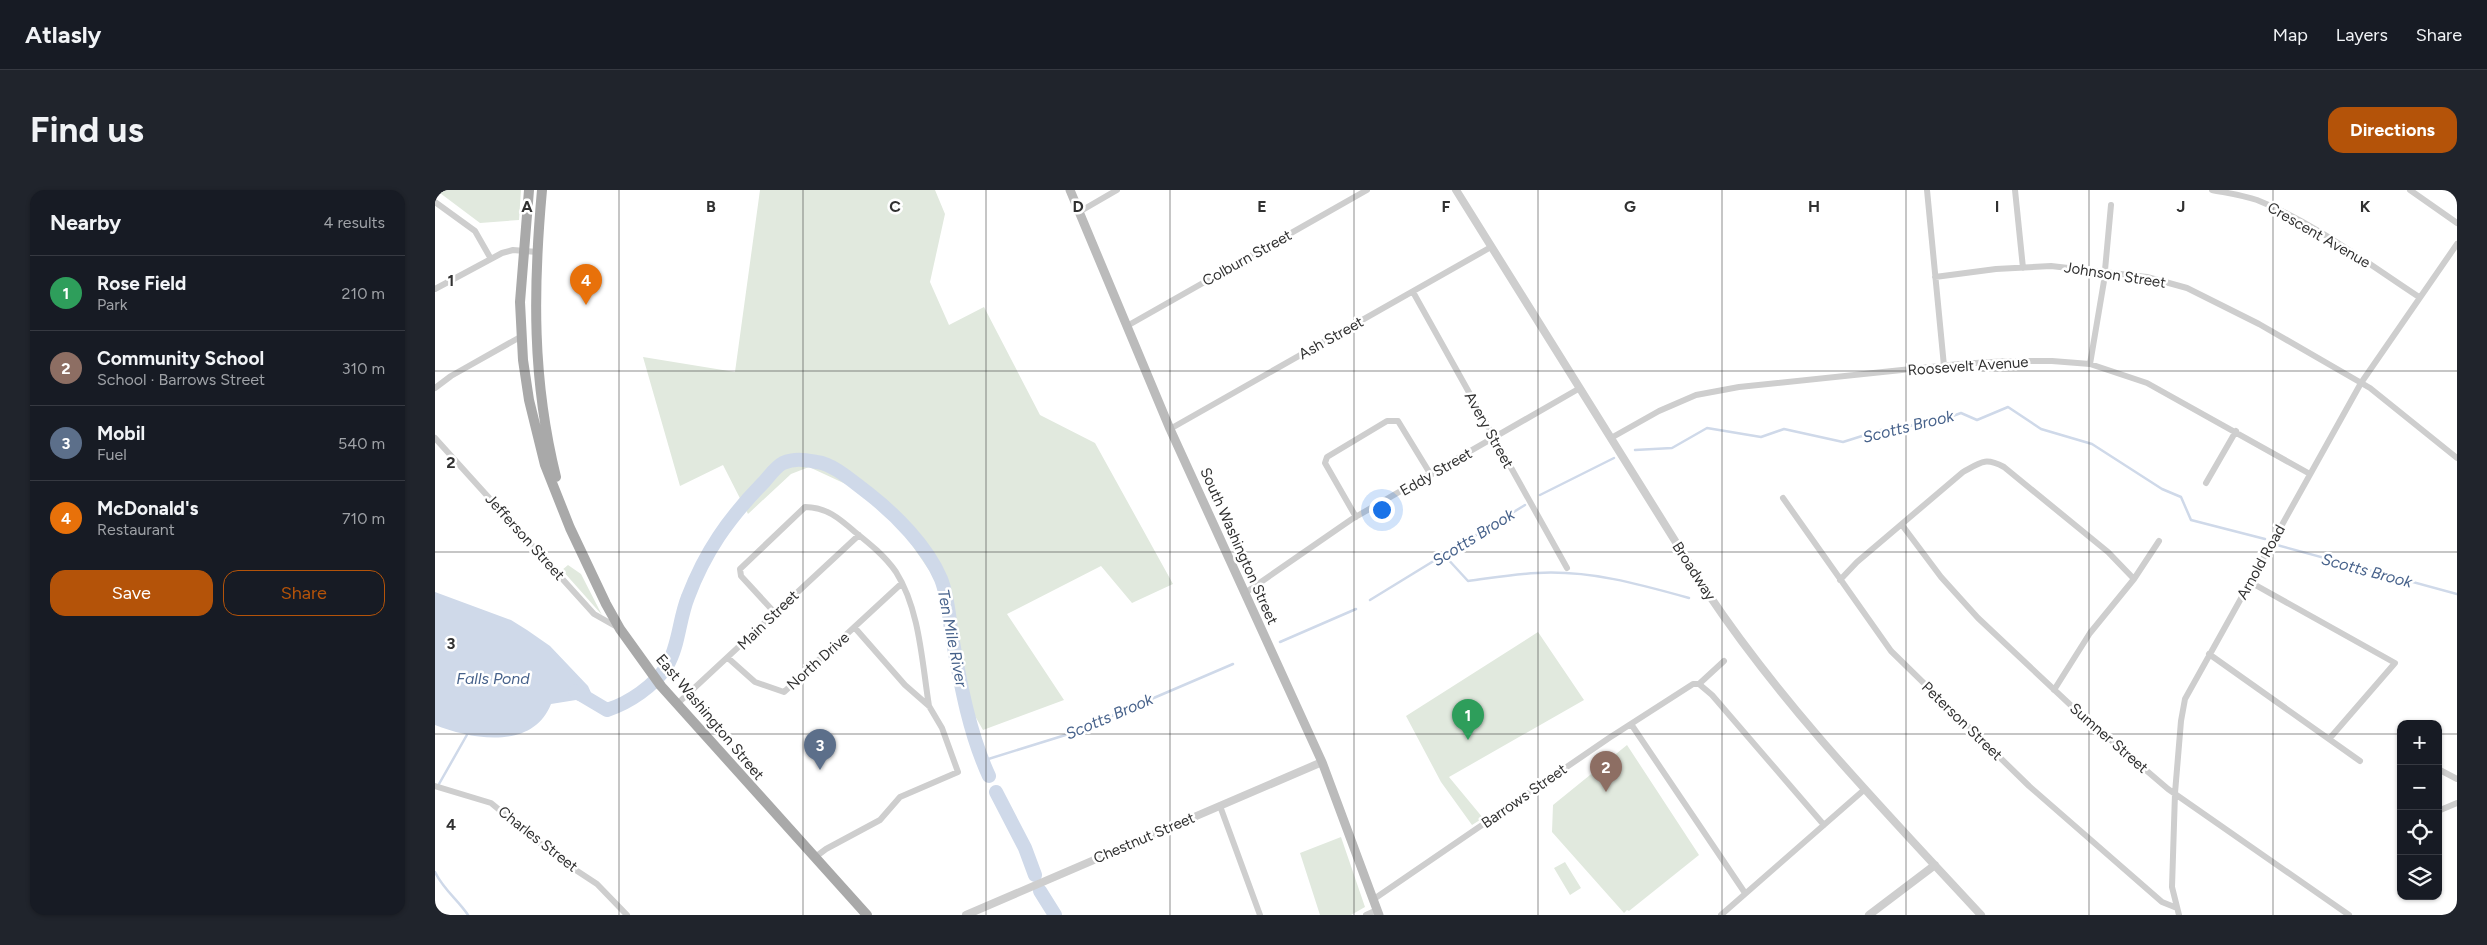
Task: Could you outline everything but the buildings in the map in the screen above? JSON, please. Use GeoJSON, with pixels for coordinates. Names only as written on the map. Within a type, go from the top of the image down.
{"type":"FeatureCollection","features":[{"type":"Feature","properties":{"kind":"main road","name":"East Washington Street"},"geometry":{"type":"LineString","coordinates":[[529,190],[520,302],[529,400],[545,466],[606,604],[620,629],[676,705],[867,915]]}},
{"type":"Feature","properties":{"kind":"main road","name":"East Washington Street"},"geometry":{"type":"LineString","coordinates":[[542,190],[535,281],[536,352],[550,454],[565,514]]}},
{"type":"Feature","properties":{"kind":"main road","name":"South Washington Street"},"geometry":{"type":"LineString","coordinates":[[1070,190],[1171,429],[1322,762],[1378,913]]}},
{"type":"Feature","properties":{"kind":"street"},"geometry":{"type":"LineString","coordinates":[[1079,212],[1117,190]]}},
{"type":"Feature","properties":{"kind":"street","name":"Colburn Street"},"geometry":{"type":"LineString","coordinates":[[1127,326],[1367,190]]}},
{"type":"Feature","properties":{"kind":"street","name":"Broadway"},"geometry":{"type":"LineString","coordinates":[[1455,190],[1707,592],[1751,655],[1800,716],[1865,790],[1981,915]]}},
{"type":"Feature","properties":{"kind":"street"},"geometry":{"type":"LineString","coordinates":[[1927,190],[1944,366]]}},
{"type":"Feature","properties":{"kind":"street"},"geometry":{"type":"LineString","coordinates":[[2015,190],[2023,268]]}},
{"type":"Feature","properties":{"kind":"street","name":"Crescent Avenue"},"geometry":{"type":"LineString","coordinates":[[2211,190],[2235,192],[2287,214],[2419,297]]}},
{"type":"Feature","properties":{"kind":"street"},"geometry":{"type":"LineString","coordinates":[[2410,190],[2457,223]]}},
{"type":"Feature","properties":{"kind":"street"},"geometry":{"type":"LineString","coordinates":[[435,202],[475,231],[491,259]]}},
{"type":"Feature","properties":{"kind":"street"},"geometry":{"type":"LineString","coordinates":[[2090,364],[2105,272],[2111,205]]}},
{"type":"Feature","properties":{"kind":"street","name":"Arnold Road"},"geometry":{"type":"LineString","coordinates":[[2179,915],[2171,887],[2175,793],[2183,706],[2209,654],[2361,382],[2457,244]]}},
{"type":"Feature","properties":{"kind":"street","name":"Ash Street"},"geometry":{"type":"LineString","coordinates":[[1171,429],[1491,247]]}},
{"type":"Feature","properties":{"kind":"street"},"geometry":{"type":"LineString","coordinates":[[435,288],[491,259],[513,250],[537,252]]}},
{"type":"Feature","properties":{"kind":"street","name":"Johnson Street"},"geometry":{"type":"LineString","coordinates":[[1935,277],[2051,266],[2147,277],[2187,288],[2259,324],[2361,382],[2457,458]]}},
{"type":"Feature","properties":{"kind":"street","name":"Avery Street"},"geometry":{"type":"LineString","coordinates":[[1413,292],[1567,568]]}},
{"type":"Feature","properties":{"kind":"street"},"geometry":{"type":"LineString","coordinates":[[435,388],[451,376],[522,336]]}},
{"type":"Feature","properties":{"kind":"street","name":"Roosevelt Avenue"},"geometry":{"type":"LineString","coordinates":[[1611,438],[1659,411],[1696,395],[1739,388],[2007,361],[2090,364],[2147,383],[2310,474]]}},
{"type":"Feature","properties":{"kind":"street","name":"Eddy Street"},"geometry":{"type":"LineString","coordinates":[[1245,593],[1356,517],[1580,388]]}},
{"type":"Feature","properties":{"kind":"street"},"geometry":{"type":"LineString","coordinates":[[1356,517],[1325,463],[1327,457],[1387,421],[1398,421],[1431,475]]}},
{"type":"Feature","properties":{"kind":"street"},"geometry":{"type":"LineString","coordinates":[[2206,483],[2236,431]]}},
{"type":"Feature","properties":{"kind":"street","name":"Jefferson Street"},"geometry":{"type":"LineString","coordinates":[[435,438],[594,614],[620,629]]}},
{"type":"Feature","properties":{"kind":"street"},"geometry":{"type":"LineString","coordinates":[[1839,580],[1963,472],[1982,461],[1993,461],[2004,467],[2108,552],[2134,579]]}},
{"type":"Feature","properties":{"kind":"street","name":"Peterson Street"},"geometry":{"type":"LineString","coordinates":[[1783,498],[1839,580],[1891,651],[1937,698],[2079,831],[2162,902],[2177,908]]}},
{"type":"Feature","properties":{"kind":"street"},"geometry":{"type":"LineString","coordinates":[[775,613],[741,576],[740,569],[793,516],[805,507],[819,507],[837,516],[881,554],[901,584],[913,616],[929,706],[951,748],[958,772],[900,797],[881,820],[826,849],[814,858]]}},
{"type":"Feature","properties":{"kind":"street","name":"Sumner Street"},"geometry":{"type":"LineString","coordinates":[[1902,524],[1941,577],[1972,611],[2054,690],[2175,793],[2349,915]]}},
{"type":"Feature","properties":{"kind":"street","name":"Main Street"},"geometry":{"type":"LineString","coordinates":[[676,705],[859,535]]}},
{"type":"Feature","properties":{"kind":"street"},"geometry":{"type":"LineString","coordinates":[[2054,690],[2090,633],[2134,579],[2159,541]]}},
{"type":"Feature","properties":{"kind":"street"},"geometry":{"type":"LineString","coordinates":[[2250,582],[2395,663],[2330,738]]}},
{"type":"Feature","properties":{"kind":"street","name":"North Drive"},"geometry":{"type":"LineString","coordinates":[[728,658],[755,682],[784,692],[901,584]]}},
{"type":"Feature","properties":{"kind":"street"},"geometry":{"type":"LineString","coordinates":[[855,628],[905,685],[929,706]]}},
{"type":"Feature","properties":{"kind":"street"},"geometry":{"type":"LineString","coordinates":[[2209,654],[2360,761]]}},
{"type":"Feature","properties":{"kind":"street","name":"Barrows Street"},"geometry":{"type":"LineString","coordinates":[[1374,898],[1631,724],[1693,684],[1699,684],[1724,661]]}},
{"type":"Feature","properties":{"kind":"street"},"geometry":{"type":"LineString","coordinates":[[1699,684],[1712,695],[1824,825]]}},
{"type":"Feature","properties":{"kind":"street"},"geometry":{"type":"LineString","coordinates":[[1631,724],[1745,893]]}},
{"type":"Feature","properties":{"kind":"street","name":"Chestnut Street"},"geometry":{"type":"LineString","coordinates":[[966,915],[1322,762]]}},
{"type":"Feature","properties":{"kind":"street"},"geometry":{"type":"LineString","coordinates":[[2442,770],[2457,779]]}},
{"type":"Feature","properties":{"kind":"street","name":"Charles Street"},"geometry":{"type":"LineString","coordinates":[[435,786],[491,803],[562,861],[597,884],[627,915]]}},
{"type":"Feature","properties":{"kind":"street"},"geometry":{"type":"LineString","coordinates":[[1721,915],[1865,790]]}},
{"type":"Feature","properties":{"kind":"street"},"geometry":{"type":"LineString","coordinates":[[2440,810],[2457,803]]}},
{"type":"Feature","properties":{"kind":"street"},"geometry":{"type":"LineString","coordinates":[[1220,806],[1260,915]]}},
{"type":"Feature","properties":{"kind":"street"},"geometry":{"type":"LineString","coordinates":[[1869,915],[1935,865]]}},
{"type":"Feature","properties":{"kind":"street"},"geometry":{"type":"LineString","coordinates":[[1366,915],[1378,913]]}},
{"type":"Feature","properties":{"kind":"shaded area"},"geometry":{"type":"Polygon","coordinates":[[[436,190],[521,190],[519,220],[480,223],[436,190]]]}},
{"type":"Feature","properties":{"kind":"shaded area"},"geometry":{"type":"Polygon","coordinates":[[[760,190],[935,190],[945,214],[930,282],[949,325],[984,307],[1040,415],[1095,443],[1173,584],[1132,603],[1101,566],[1007,614],[1064,700],[983,730],[967,702],[950,644],[940,586],[896,522],[852,487],[809,467],[791,474],[748,514],[723,465],[680,486],[643,357],[735,372],[760,190]]]}},
{"type":"Feature","properties":{"kind":"shaded area"},"geometry":{"type":"Polygon","coordinates":[[[568,565],[581,574],[602,615],[562,570],[568,565]]]}},
{"type":"Feature","properties":{"kind":"shaded area"},"geometry":{"type":"Polygon","coordinates":[[[1538,632],[1584,700],[1449,777],[1483,818],[1472,825],[1441,782],[1406,716],[1538,632]]]}},
{"type":"Feature","properties":{"kind":"shaded area"},"geometry":{"type":"Polygon","coordinates":[[[1627,745],[1699,855],[1624,913],[1552,832],[1553,805],[1627,745]]]}},
{"type":"Feature","properties":{"kind":"shaded area"},"geometry":{"type":"Polygon","coordinates":[[[1341,837],[1365,907],[1351,915],[1320,915],[1300,853],[1341,837]]]}},
{"type":"Feature","properties":{"kind":"shaded area"},"geometry":{"type":"Polygon","coordinates":[[[1565,862],[1581,888],[1570,895],[1554,868],[1565,862]]]}},
{"type":"Feature","properties":{"kind":"water","name":"Falls Pond"},"geometry":{"type":"Polygon","coordinates":[[[435,592],[511,620],[550,646],[588,686],[593,697],[589,705],[576,700],[551,704],[542,719],[531,729],[516,735],[501,737],[467,735],[435,725],[435,592]]]}},
{"type":"Feature","properties":{"kind":"waterway","name":"Scotts Brook"},"geometry":{"type":"LineString","coordinates":[[1635,450],[1672,448],[1707,428],[1761,437],[1784,429],[1843,442],[1881,430],[1936,422],[1961,413],[1977,420],[2008,407],[2041,429],[2092,444],[2162,489],[2181,497],[2191,520],[2265,539]]}},
{"type":"Feature","properties":{"kind":"waterway","name":"Scotts Brook"},"geometry":{"type":"LineString","coordinates":[[1540,495],[1614,458]]}},
{"type":"Feature","properties":{"kind":"waterway","name":"Ten Mile River"},"geometry":{"type":"LineString","coordinates":[[575,691],[607,710],[632,698],[648,687],[667,666],[677,641],[685,605],[702,565],[738,510],[774,470],[783,463],[796,460],[823,463],[844,474],[889,511],[919,543],[935,567],[946,594],[956,659],[967,710],[976,744],[989,776]]}},
{"type":"Feature","properties":{"kind":"waterway","name":"Scotts Brook"},"geometry":{"type":"LineString","coordinates":[[1370,600],[1525,505]]}},
{"type":"Feature","properties":{"kind":"waterway","name":"Scotts Brook"},"geometry":{"type":"LineString","coordinates":[[2277,545],[2457,594]]}},
{"type":"Feature","properties":{"kind":"waterway"},"geometry":{"type":"LineString","coordinates":[[1445,556],[1468,581],[1511,575],[1576,574],[1633,583],[1689,598]]}},
{"type":"Feature","properties":{"kind":"waterway","name":"Scotts Brook"},"geometry":{"type":"LineString","coordinates":[[1280,642],[1356,609]]}},
{"type":"Feature","properties":{"kind":"waterway","name":"Scotts Brook"},"geometry":{"type":"LineString","coordinates":[[982,761],[1072,733],[1233,664]]}},
{"type":"Feature","properties":{"kind":"waterway"},"geometry":{"type":"LineString","coordinates":[[439,784],[468,733]]}},
{"type":"Feature","properties":{"kind":"waterway","name":"Ten Mile River"},"geometry":{"type":"LineString","coordinates":[[996,792],[1025,848],[1035,875]]}},
{"type":"Feature","properties":{"kind":"waterway"},"geometry":{"type":"LineString","coordinates":[[435,872],[442,884],[468,915]]}},
{"type":"Feature","properties":{"kind":"waterway","name":"Ten Mile River"},"geometry":{"type":"LineString","coordinates":[[1040,891],[1055,915]]}},
{"type":"Feature","properties":{"kind":"place","name":"McDonald's"},"geometry":{"type":"Point","coordinates":[586,305]}},
{"type":"Feature","properties":{"kind":"place","name":"Rose Field"},"geometry":{"type":"Point","coordinates":[1468,740]}},
{"type":"Feature","properties":{"kind":"place","name":"Mobil"},"geometry":{"type":"Point","coordinates":[820,770]}},
{"type":"Feature","properties":{"kind":"place","name":"Community School"},"geometry":{"type":"Point","coordinates":[1606,792]}}]}
